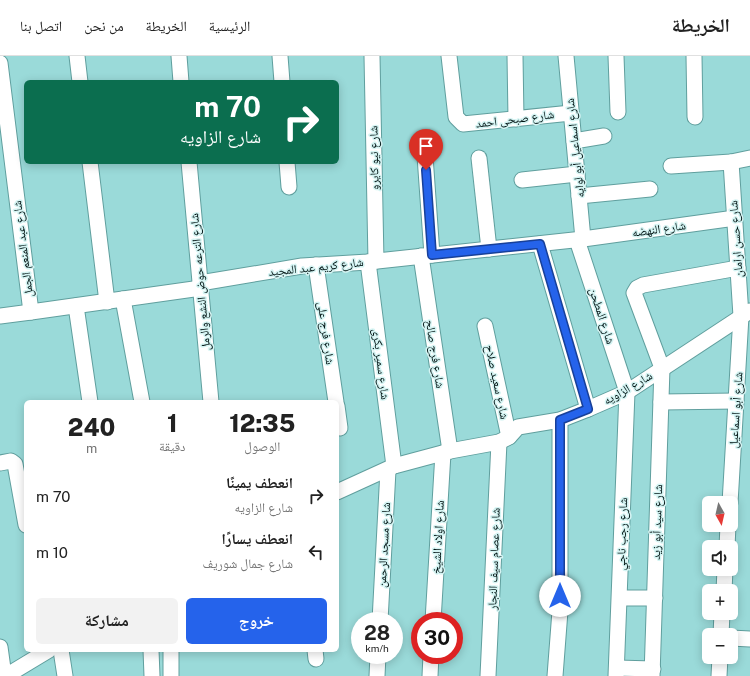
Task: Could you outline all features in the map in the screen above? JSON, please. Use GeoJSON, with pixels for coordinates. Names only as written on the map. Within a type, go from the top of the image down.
{"type":"FeatureCollection","features":[{"type":"Feature","properties":{"kind":"street"},"geometry":{"type":"LineString","coordinates":[[77,56],[80,80]]}},
{"type":"Feature","properties":{"kind":"street"},"geometry":{"type":"LineString","coordinates":[[179,56],[181,80]]}},
{"type":"Feature","properties":{"kind":"street"},"geometry":{"type":"LineString","coordinates":[[280,56],[282,80]]}},
{"type":"Feature","properties":{"kind":"street","name":"شارع نيو كايرو"},"geometry":{"type":"LineString","coordinates":[[372,56],[372,261]]}},
{"type":"Feature","properties":{"kind":"street","name":"شارع صبحى احمد"},"geometry":{"type":"LineString","coordinates":[[449,56],[456,117],[460,123],[466,125],[571,113]]}},
{"type":"Feature","properties":{"kind":"street"},"geometry":{"type":"LineString","coordinates":[[515,56],[516,119]]}},
{"type":"Feature","properties":{"kind":"street","name":"شارع اسماعيل أبو لوايه"},"geometry":{"type":"LineString","coordinates":[[566,56],[579,196],[580,240]]}},
{"type":"Feature","properties":{"kind":"street"},"geometry":{"type":"LineString","coordinates":[[616,56],[618,112]]}},
{"type":"Feature","properties":{"kind":"street"},"geometry":{"type":"LineString","coordinates":[[694,56],[695,118]]}},
{"type":"Feature","properties":{"kind":"street","name":"شارع عبد المنعم الجمل"},"geometry":{"type":"LineString","coordinates":[[0,63],[31,312],[107,302],[200,285]]}},
{"type":"Feature","properties":{"kind":"street"},"geometry":{"type":"LineString","coordinates":[[574,141],[604,136]]}},
{"type":"Feature","properties":{"kind":"street","name":"شارع فرج صالح"},"geometry":{"type":"LineString","coordinates":[[425,156],[426,256],[447,452]]}},
{"type":"Feature","properties":{"kind":"street"},"geometry":{"type":"LineString","coordinates":[[479,158],[490,249]]}},
{"type":"Feature","properties":{"kind":"street"},"geometry":{"type":"LineString","coordinates":[[671,166],[731,162],[750,158]]}},
{"type":"Feature","properties":{"kind":"street","name":"شارع حسن ارامان"},"geometry":{"type":"LineString","coordinates":[[731,162],[738,268],[746,314]]}},
{"type":"Feature","properties":{"kind":"street"},"geometry":{"type":"LineString","coordinates":[[90,164],[107,302]]}},
{"type":"Feature","properties":{"kind":"street","name":"شارع الترعه حوض النشع والرمل"},"geometry":{"type":"LineString","coordinates":[[189,164],[211,400]]}},
{"type":"Feature","properties":{"kind":"street"},"geometry":{"type":"LineString","coordinates":[[287,164],[289,187]]}},
{"type":"Feature","properties":{"kind":"street"},"geometry":{"type":"LineString","coordinates":[[522,180],[577,174]]}},
{"type":"Feature","properties":{"kind":"street"},"geometry":{"type":"LineString","coordinates":[[579,196],[650,189]]}},
{"type":"Feature","properties":{"kind":"street","name":"شارع النهضه"},"geometry":{"type":"LineString","coordinates":[[490,249],[580,240],[735,218]]}},
{"type":"Feature","properties":{"kind":"street","name":"شارع المطحن"},"geometry":{"type":"LineString","coordinates":[[580,240],[627,392]]}},
{"type":"Feature","properties":{"kind":"street"},"geometry":{"type":"LineString","coordinates":[[540,244],[588,409]]}},
{"type":"Feature","properties":{"kind":"street","name":"شارع كريم عبد المجيد"},"geometry":{"type":"LineString","coordinates":[[200,285],[316,265],[490,249]]}},
{"type":"Feature","properties":{"kind":"street","name":"شارع سمير بكرى"},"geometry":{"type":"LineString","coordinates":[[372,261],[391,468]]}},
{"type":"Feature","properties":{"kind":"street","name":"شارع فرج على"},"geometry":{"type":"LineString","coordinates":[[316,265],[336,400]]}},
{"type":"Feature","properties":{"kind":"street"},"geometry":{"type":"LineString","coordinates":[[662,368],[634,296],[635,290],[643,285],[738,268]]}},
{"type":"Feature","properties":{"kind":"street"},"geometry":{"type":"LineString","coordinates":[[123,299],[142,400]]}},
{"type":"Feature","properties":{"kind":"street"},"geometry":{"type":"LineString","coordinates":[[76,306],[90,400]]}},
{"type":"Feature","properties":{"kind":"street"},"geometry":{"type":"LineString","coordinates":[[0,316],[31,312]]}},
{"type":"Feature","properties":{"kind":"street","name":"شارع الزاويه"},"geometry":{"type":"LineString","coordinates":[[339,491],[391,468],[447,452],[504,440],[518,427],[560,420],[588,409],[627,392],[746,314]]}},
{"type":"Feature","properties":{"kind":"street","name":"شارع أبو اسماعيل"},"geometry":{"type":"LineString","coordinates":[[730,496],[736,401],[746,314]]}},
{"type":"Feature","properties":{"kind":"street","name":"شارع سعيد صلاح"},"geometry":{"type":"LineString","coordinates":[[485,326],[504,440]]}},
{"type":"Feature","properties":{"kind":"street","name":"شارع سيد أبو زيد"},"geometry":{"type":"LineString","coordinates":[[653,673],[662,368]]}},
{"type":"Feature","properties":{"kind":"street","name":"شارع رجب ناجي"},"geometry":{"type":"LineString","coordinates":[[616,672],[627,392]]}},
{"type":"Feature","properties":{"kind":"street"},"geometry":{"type":"LineString","coordinates":[[661,402],[736,401]]}},
{"type":"Feature","properties":{"kind":"street"},"geometry":{"type":"LineString","coordinates":[[555,676],[560,610],[560,420]]}},
{"type":"Feature","properties":{"kind":"street"},"geometry":{"type":"LineString","coordinates":[[339,421],[340,428]]}},
{"type":"Feature","properties":{"kind":"street","name":"شارع عصام سيف النجار"},"geometry":{"type":"LineString","coordinates":[[488,676],[504,440]]}},
{"type":"Feature","properties":{"kind":"street","name":"شارع اولاد الشيخ"},"geometry":{"type":"LineString","coordinates":[[435,612],[447,452]]}},
{"type":"Feature","properties":{"kind":"street"},"geometry":{"type":"LineString","coordinates":[[0,462],[11,461],[15,466],[24,514]]}},
{"type":"Feature","properties":{"kind":"street","name":"شارع مسجد الرحمن"},"geometry":{"type":"LineString","coordinates":[[381,612],[391,468]]}},
{"type":"Feature","properties":{"kind":"street"},"geometry":{"type":"LineString","coordinates":[[620,598],[655,598]]}},
{"type":"Feature","properties":{"kind":"street"},"geometry":{"type":"LineString","coordinates":[[738,638],[750,639]]}},
{"type":"Feature","properties":{"kind":"street"},"geometry":{"type":"LineString","coordinates":[[0,647],[5,676],[45,652]]}},
{"type":"Feature","properties":{"kind":"street"},"geometry":{"type":"LineString","coordinates":[[61,652],[65,676]]}},
{"type":"Feature","properties":{"kind":"street"},"geometry":{"type":"LineString","coordinates":[[151,652],[152,676]]}},
{"type":"Feature","properties":{"kind":"street"},"geometry":{"type":"LineString","coordinates":[[171,652],[171,676]]}},
{"type":"Feature","properties":{"kind":"street"},"geometry":{"type":"LineString","coordinates":[[377,676],[378,664]]}},
{"type":"Feature","properties":{"kind":"street"},"geometry":{"type":"LineString","coordinates":[[430,676],[431,664]]}},
{"type":"Feature","properties":{"kind":"street"},"geometry":{"type":"LineString","coordinates":[[719,676],[720,664]]}},
{"type":"Feature","properties":{"kind":"street"},"geometry":{"type":"LineString","coordinates":[[616,672],[653,673]]}},
{"type":"Feature","properties":{"kind":"route"},"geometry":{"type":"LineString","coordinates":[[426,170],[432,255],[540,244],[588,409],[560,420],[560,596]]}}]}
